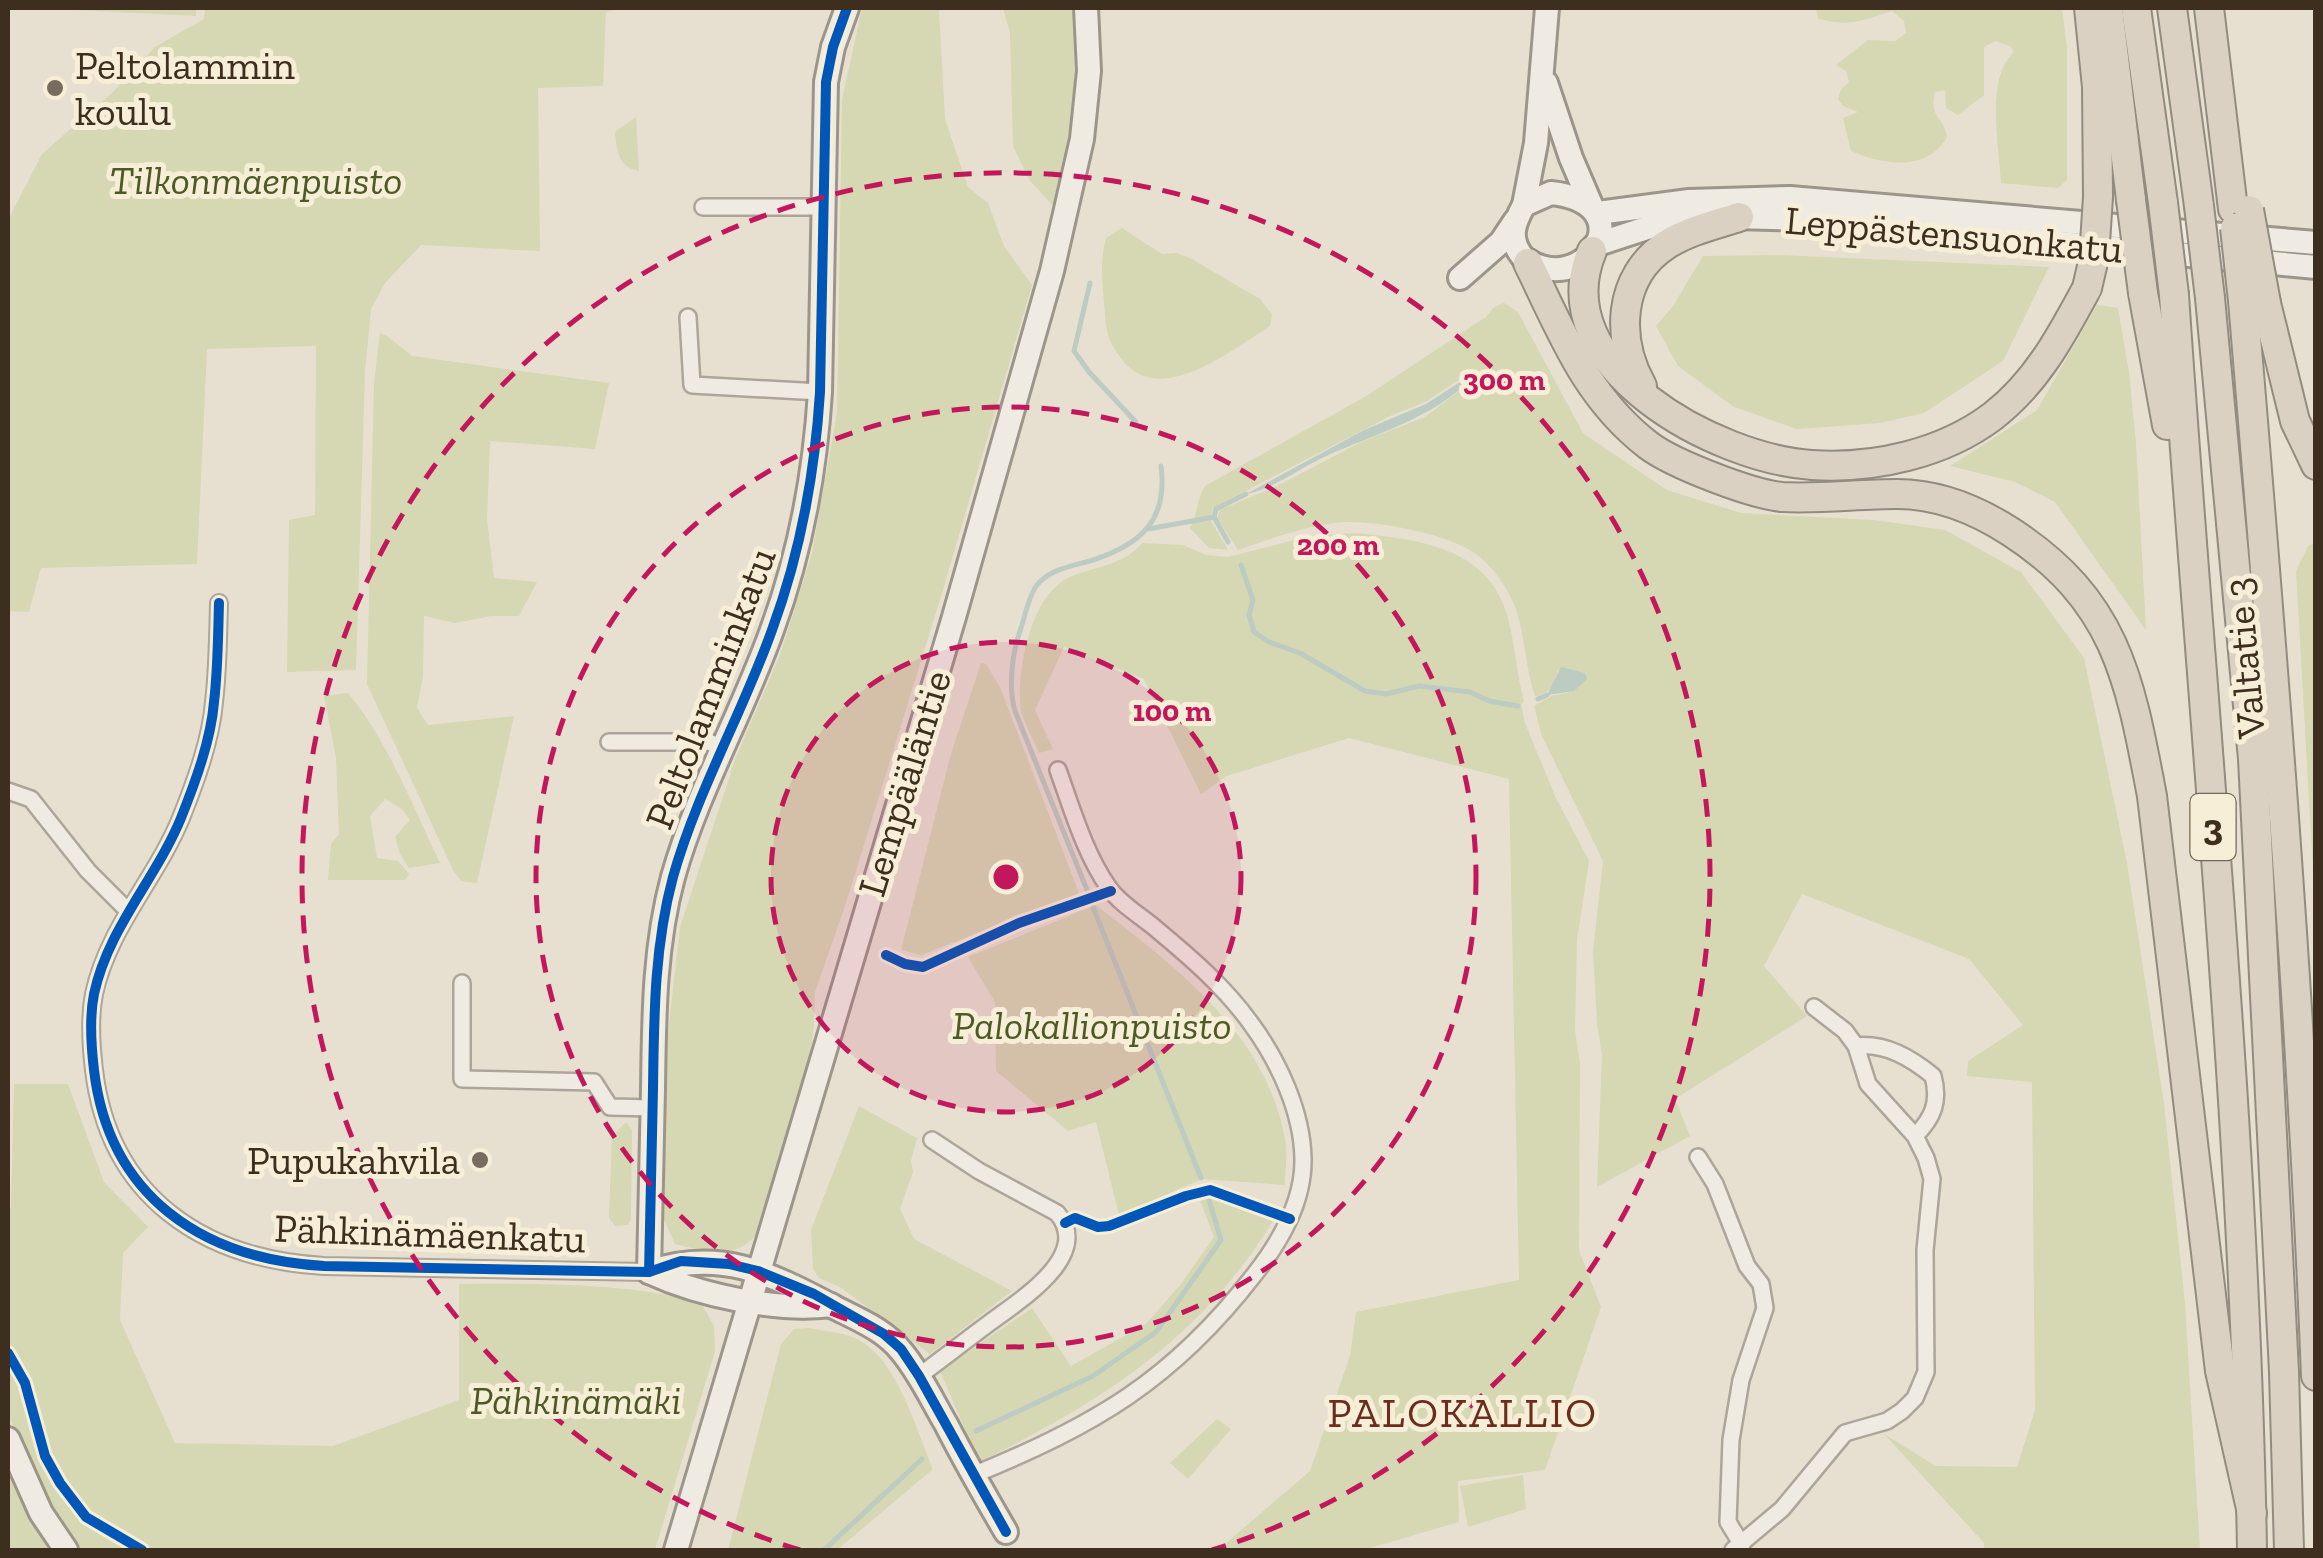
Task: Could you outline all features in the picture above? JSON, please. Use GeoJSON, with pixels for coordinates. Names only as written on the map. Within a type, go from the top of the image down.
{"type":"FeatureCollection","features":[{"type":"Feature","properties":{"kind":"highway"},"geometry":{"type":"LineString","coordinates":[[1594,248],[1581,290],[1586,314],[1615,368],[1650,401],[1706,436],[1751,453],[1807,465],[1848,466],[1890,460],[1958,437],[1990,418],[2035,376],[2086,288],[2094,258],[2098,197],[2097,87],[2089,8]]}},
{"type":"Feature","properties":{"kind":"highway","name":"3"},"geometry":{"type":"LineString","coordinates":[[2108,8],[2143,292],[2192,555]]}},
{"type":"Feature","properties":{"kind":"highway","name":"Valtatie 3"},"geometry":{"type":"LineString","coordinates":[[2136,8],[2174,295],[2234,1100],[2250,1374],[2252,1550]]}},
{"type":"Feature","properties":{"kind":"highway","name":"Valtatie 3"},"geometry":{"type":"LineString","coordinates":[[2172,8],[2210,298],[2253,759],[2284,1372],[2289,1550]]}},
{"type":"Feature","properties":{"kind":"highway","name":"3"},"geometry":{"type":"LineString","coordinates":[[2209,8],[2255,302],[2316,1376]]}},
{"type":"Feature","properties":{"kind":"highway"},"geometry":{"type":"LineString","coordinates":[[1650,401],[1628,356],[1624,331],[1625,306],[1632,284],[1645,263],[1664,246],[1690,232],[1739,217]]}},
{"type":"Feature","properties":{"kind":"highway"},"geometry":{"type":"LineString","coordinates":[[1526,261],[1585,378],[1612,412],[1650,446],[1688,468],[1778,496],[1901,494],[1944,500],[1990,518],[2031,545],[2080,590],[2104,623],[2134,702],[2152,796],[2220,1371],[2252,1513]]}},
{"type":"Feature","properties":{"kind":"highway"},"geometry":{"type":"LineString","coordinates":[[2255,302],[2296,421],[2316,465]]}},
{"type":"Feature","properties":{"kind":"main road","name":"Peltolamminkatu"},"geometry":{"type":"LineString","coordinates":[[649,1272],[655,977],[666,906],[686,834],[772,631],[808,493],[820,392],[826,82],[832,47],[846,8]]}},
{"type":"Feature","properties":{"kind":"main road","name":"Lempääläntie"},"geometry":{"type":"LineString","coordinates":[[676,1550],[954,617],[1052,271],[1082,140],[1088,71],[1086,8]]}},
{"type":"Feature","properties":{"kind":"main road"},"geometry":{"type":"LineString","coordinates":[[1526,261],[1515,246],[1512,230],[1520,213],[1536,143],[1547,8]]}},
{"type":"Feature","properties":{"kind":"main road"},"geometry":{"type":"LineString","coordinates":[[1542,70],[1562,132],[1595,210],[1601,225],[1594,248],[1568,269],[1555,270],[1526,261],[1460,278],[1501,242],[1520,213],[1551,194],[1578,199],[1595,210]]}},
{"type":"Feature","properties":{"kind":"main road","name":"Leppästensuonkatu"},"geometry":{"type":"LineString","coordinates":[[1595,210],[1688,201],[1790,198],[2316,243]]}},
{"type":"Feature","properties":{"kind":"main road","name":"Leppästensuonkatu"},"geometry":{"type":"LineString","coordinates":[[1594,248],[1687,218],[1739,217],[1806,219],[2316,267]]}},
{"type":"Feature","properties":{"kind":"main road","name":"Pähkinämäenkatu"},"geometry":{"type":"LineString","coordinates":[[649,1272],[681,1261],[729,1264],[758,1271],[814,1294],[884,1334],[920,1376],[1006,1532]]}},
{"type":"Feature","properties":{"kind":"main road","name":"Pähkinämäenkatu"},"geometry":{"type":"LineString","coordinates":[[649,1272],[680,1286],[749,1300],[791,1307],[831,1306]]}},
{"type":"Feature","properties":{"kind":"main road"},"geometry":{"type":"LineString","coordinates":[[8,1439],[41,1513],[66,1550]]}},
{"type":"Feature","properties":{"kind":"street"},"geometry":{"type":"LineString","coordinates":[[703,207],[824,207]]}},
{"type":"Feature","properties":{"kind":"street"},"geometry":{"type":"LineString","coordinates":[[688,317],[692,384],[820,392]]}},
{"type":"Feature","properties":{"kind":"street","name":"Pähkinämäenkatu"},"geometry":{"type":"LineString","coordinates":[[219,603],[214,702],[195,777],[159,865],[127,910],[94,992],[91,1033],[97,1096],[106,1131],[124,1166],[179,1222],[234,1250],[300,1265],[649,1272]]}},
{"type":"Feature","properties":{"kind":"street"},"geometry":{"type":"LineString","coordinates":[[609,742],[709,742],[722,750]]}},
{"type":"Feature","properties":{"kind":"street"},"geometry":{"type":"LineString","coordinates":[[973,1476],[1082,1426],[1170,1368],[1202,1339],[1277,1243],[1293,1209],[1303,1160],[1300,1130],[1285,1084],[1254,1026],[1214,978],[1111,891],[1086,843],[1058,770]]}},
{"type":"Feature","properties":{"kind":"street"},"geometry":{"type":"LineString","coordinates":[[8,792],[31,800],[88,871],[127,910]]}},
{"type":"Feature","properties":{"kind":"street"},"geometry":{"type":"LineString","coordinates":[[462,983],[462,1079],[594,1082],[610,1106],[652,1108]]}},
{"type":"Feature","properties":{"kind":"street"},"geometry":{"type":"LineString","coordinates":[[1698,1157],[1715,1184],[1746,1266],[1761,1284],[1764,1308],[1741,1380],[1732,1440],[1728,1522],[1737,1548],[1782,1510],[1845,1433],[1887,1421],[1915,1398],[1928,1355],[1925,1250],[1932,1180],[1926,1158],[1915,1136],[1868,1084],[1856,1046],[1845,1031],[1814,1007]]}},
{"type":"Feature","properties":{"kind":"street"},"geometry":{"type":"LineString","coordinates":[[1856,1046],[1874,1044],[1890,1049],[1933,1076],[1935,1107],[1930,1120],[1915,1136]]}},
{"type":"Feature","properties":{"kind":"street"},"geometry":{"type":"LineString","coordinates":[[920,1376],[1038,1286],[1062,1255],[1067,1234],[1065,1222],[1057,1213],[979,1171],[932,1140]]}},
{"type":"Feature","properties":{"kind":"green space"},"geometry":{"type":"Polygon","coordinates":[[[35,8],[196,8],[196,16],[35,8]]]}},
{"type":"Feature","properties":{"kind":"green space","name":"Tilkonmäenpuisto"},"geometry":{"type":"Polygon","coordinates":[[[205,8],[626,8],[606,12],[603,86],[538,88],[540,251],[421,245],[385,283],[371,309],[365,372],[356,670],[287,672],[289,520],[315,515],[316,346],[207,349],[197,564],[41,568],[29,612],[8,611],[8,220],[42,154],[114,91],[155,47],[204,19],[205,8]]]}},
{"type":"Feature","properties":{"kind":"green space"},"geometry":{"type":"Polygon","coordinates":[[[862,8],[939,8],[945,119],[968,187],[988,203],[1004,246],[1032,285],[943,590],[815,992],[809,1058],[759,1230],[742,1246],[710,1251],[675,1244],[661,1213],[665,1060],[680,927],[736,757],[780,655],[812,553],[837,413],[842,100],[862,8]]]}},
{"type":"Feature","properties":{"kind":"green space"},"geometry":{"type":"Polygon","coordinates":[[[1003,8],[1072,8],[1076,110],[1057,210],[1030,181],[1013,146],[1010,33],[1003,8]]]}},
{"type":"Feature","properties":{"kind":"green space"},"geometry":{"type":"Polygon","coordinates":[[[1816,8],[2062,8],[2067,48],[2067,180],[2058,188],[2001,183],[1997,95],[1999,78],[2014,52],[2010,46],[1995,41],[1984,47],[1984,95],[1958,115],[1946,108],[1945,90],[1935,92],[1935,112],[1947,137],[1939,148],[1916,161],[1904,162],[1876,160],[1851,151],[1843,118],[1858,112],[1843,106],[1838,99],[1849,82],[1846,71],[1836,65],[1868,40],[1895,41],[1906,33],[1904,21],[1892,11],[1864,20],[1837,22],[1818,18],[1816,8]]]}},
{"type":"Feature","properties":{"kind":"green space"},"geometry":{"type":"Polygon","coordinates":[[[636,117],[639,171],[623,162],[615,132],[636,117]]]}},
{"type":"Feature","properties":{"kind":"green space"},"geometry":{"type":"Polygon","coordinates":[[[1122,228],[1162,254],[1190,258],[1260,299],[1272,314],[1270,326],[1195,371],[1154,378],[1136,372],[1113,347],[1105,320],[1104,248],[1106,238],[1122,228]]]}},
{"type":"Feature","properties":{"kind":"green space"},"geometry":{"type":"Polygon","coordinates":[[[1780,255],[2049,267],[2003,361],[1924,413],[1880,423],[1797,429],[1734,407],[1678,366],[1656,326],[1703,256],[1780,255]]]}},
{"type":"Feature","properties":{"kind":"green space"},"geometry":{"type":"Polygon","coordinates":[[[1504,303],[1518,312],[1583,433],[1667,490],[1741,513],[1874,520],[1945,530],[2021,572],[2084,658],[2127,863],[2164,1104],[2185,1303],[2200,1550],[1984,1550],[1984,1543],[1884,1434],[1936,1466],[2017,1467],[2035,1410],[2032,1082],[1967,1076],[1968,1061],[2023,1025],[1969,959],[1802,894],[1764,966],[1807,1016],[1675,1099],[1690,1136],[1597,1187],[1602,1055],[1593,951],[1603,861],[1541,734],[1534,706],[1552,696],[1574,691],[1577,673],[1558,670],[1551,688],[1535,696],[1509,593],[1480,557],[1451,541],[1410,530],[1349,522],[1285,534],[1238,550],[1217,518],[1220,510],[1279,485],[1361,442],[1425,417],[1467,385],[1464,380],[1213,508],[1210,519],[1228,550],[1209,548],[1190,528],[1205,486],[1368,395],[1504,303]]]}},
{"type":"Feature","properties":{"kind":"green space"},"geometry":{"type":"Polygon","coordinates":[[[2097,305],[2118,308],[2129,372],[2146,630],[2055,502],[2015,482],[1950,466],[2037,410],[2097,305]]]}},
{"type":"Feature","properties":{"kind":"green space"},"geometry":{"type":"Polygon","coordinates":[[[380,333],[412,356],[609,383],[595,449],[490,441],[487,519],[494,578],[537,582],[519,616],[491,616],[455,623],[424,616],[423,676],[417,708],[428,725],[514,716],[477,883],[461,881],[453,870],[367,684],[374,383],[380,333]]]}},
{"type":"Feature","properties":{"kind":"green space"},"geometry":{"type":"Polygon","coordinates":[[[1357,533],[1404,539],[1448,551],[1485,575],[1499,594],[1508,618],[1525,723],[1555,796],[1589,861],[1577,940],[1579,1250],[1601,1307],[1545,1470],[1458,1481],[1459,1522],[1363,1550],[1218,1550],[1310,1471],[1350,1356],[1356,1312],[1519,1280],[1509,779],[1349,738],[1227,776],[1201,794],[1144,679],[1064,647],[1035,710],[1053,749],[1039,753],[1021,707],[1022,667],[1038,612],[1058,584],[1119,560],[1142,543],[1183,545],[1206,555],[1228,557],[1310,536],[1357,533]]]}},
{"type":"Feature","properties":{"kind":"green space"},"geometry":{"type":"Polygon","coordinates":[[[2315,543],[2315,906],[2296,571],[2308,546],[2315,543]]]}},
{"type":"Feature","properties":{"kind":"green space"},"geometry":{"type":"Polygon","coordinates":[[[981,663],[986,664],[1000,687],[1079,893],[921,955],[901,950],[951,754],[981,663]]]}},
{"type":"Feature","properties":{"kind":"green space"},"geometry":{"type":"Polygon","coordinates":[[[348,693],[388,753],[440,863],[409,868],[395,837],[410,820],[402,809],[385,799],[370,816],[377,858],[398,861],[409,874],[405,880],[328,880],[331,844],[339,834],[336,758],[324,696],[348,693]]]}},
{"type":"Feature","properties":{"kind":"green space","name":"Palokallionpuisto"},"geometry":{"type":"Polygon","coordinates":[[[1096,905],[1186,978],[1238,1035],[1259,1066],[1275,1101],[1286,1144],[1285,1185],[1202,1179],[1119,1215],[1096,1122],[1068,1131],[996,1071],[995,1002],[968,957],[1096,905]]]}},
{"type":"Feature","properties":{"kind":"green space","name":"Pähkinämäki"},"geometry":{"type":"Polygon","coordinates":[[[14,1084],[68,1084],[104,1182],[148,1227],[123,1253],[120,1320],[175,1443],[333,1446],[459,1400],[459,1284],[610,1287],[700,1301],[714,1326],[715,1351],[655,1550],[80,1550],[54,1521],[8,1414],[8,1209],[14,1084]]]}},
{"type":"Feature","properties":{"kind":"green space"},"geometry":{"type":"Polygon","coordinates":[[[859,1106],[917,1138],[911,1161],[913,1172],[900,1209],[914,1239],[1012,1291],[930,1354],[840,1287],[819,1278],[813,1269],[811,1230],[859,1106]]]}},
{"type":"Feature","properties":{"kind":"green space"},"geometry":{"type":"Polygon","coordinates":[[[626,1122],[632,1130],[631,1219],[628,1225],[615,1226],[609,1218],[612,1136],[626,1122]]]}},
{"type":"Feature","properties":{"kind":"green space"},"geometry":{"type":"Polygon","coordinates":[[[1215,1197],[1275,1218],[1215,1299],[1182,1332],[1108,1390],[979,1462],[940,1371],[1032,1308],[1071,1366],[1146,1324],[1214,1237],[1199,1198],[1215,1197]]]}},
{"type":"Feature","properties":{"kind":"green space"},"geometry":{"type":"Polygon","coordinates":[[[809,1328],[855,1338],[883,1361],[903,1396],[933,1469],[837,1550],[728,1550],[781,1344],[794,1329],[809,1328]]]}},
{"type":"Feature","properties":{"kind":"green space"},"geometry":{"type":"Polygon","coordinates":[[[1217,1419],[1231,1429],[1188,1479],[1170,1463],[1217,1419]]]}},
{"type":"Feature","properties":{"kind":"green space"},"geometry":{"type":"Polygon","coordinates":[[[8,1466],[22,1503],[50,1550],[8,1550],[8,1466]]]}},
{"type":"Feature","properties":{"kind":"green space"},"geometry":{"type":"Polygon","coordinates":[[[1523,1475],[1526,1509],[1468,1527],[1460,1486],[1523,1475]]]}},
{"type":"Feature","properties":{"kind":"shaded area"},"geometry":{"type":"Polygon","coordinates":[[[1460,382],[1466,384],[1413,419],[1316,461],[1274,485],[1246,494],[1364,430],[1426,404],[1460,382]]]}},
{"type":"Feature","properties":{"kind":"shaded area"},"geometry":{"type":"Polygon","coordinates":[[[1561,667],[1585,673],[1587,679],[1574,691],[1547,695],[1561,667]]]}},
{"type":"Feature","properties":{"kind":"waterway"},"geometry":{"type":"LineString","coordinates":[[1090,283],[1074,351],[1136,422]]}},
{"type":"Feature","properties":{"kind":"waterway"},"geometry":{"type":"LineString","coordinates":[[1087,890],[1015,711],[1013,658],[1029,600],[1043,579],[1063,568],[1110,554],[1148,527],[1160,501],[1161,466]]}},
{"type":"Feature","properties":{"kind":"waterway"},"geometry":{"type":"LineString","coordinates":[[1214,517],[1216,509],[1246,494]]}},
{"type":"Feature","properties":{"kind":"waterway"},"geometry":{"type":"LineString","coordinates":[[1148,529],[1214,517],[1228,542]]}},
{"type":"Feature","properties":{"kind":"waterway"},"geometry":{"type":"LineString","coordinates":[[1241,565],[1253,600],[1249,615],[1254,632],[1300,653],[1365,691],[1386,694],[1419,686],[1470,692],[1489,701],[1518,706]]}},
{"type":"Feature","properties":{"kind":"waterway"},"geometry":{"type":"LineString","coordinates":[[1538,699],[1547,695]]}},
{"type":"Feature","properties":{"kind":"waterway"},"geometry":{"type":"LineString","coordinates":[[1093,907],[1201,1178]]}},
{"type":"Feature","properties":{"kind":"waterway"},"geometry":{"type":"LineString","coordinates":[[976,1431],[1093,1376],[1156,1332],[1221,1240],[1209,1200]]}},
{"type":"Feature","properties":{"kind":"waterway"},"geometry":{"type":"LineString","coordinates":[[824,1550],[922,1459]]}},
{"type":"Feature","properties":{"kind":"cycle path"},"geometry":{"type":"LineString","coordinates":[[649,1272],[655,1009],[662,930],[683,845],[772,630],[805,512],[820,392],[826,82],[847,8]]}},
{"type":"Feature","properties":{"kind":"cycle path"},"geometry":{"type":"LineString","coordinates":[[219,603],[214,702],[202,761],[171,840],[110,947],[92,1003],[93,1061],[103,1114],[119,1153],[141,1186],[169,1213],[202,1234],[239,1250],[280,1261],[324,1266],[649,1272],[681,1261],[729,1264],[758,1271],[814,1294],[884,1334],[901,1349],[1006,1532]]}},
{"type":"Feature","properties":{"kind":"cycle path"},"geometry":{"type":"LineString","coordinates":[[886,955],[923,967],[1019,923],[1111,891]]}},
{"type":"Feature","properties":{"kind":"cycle path"},"geometry":{"type":"LineString","coordinates":[[1065,1223],[1075,1218],[1098,1227],[1109,1226],[1210,1190],[1290,1219]]}},
{"type":"Feature","properties":{"kind":"cycle path"},"geometry":{"type":"LineString","coordinates":[[8,1353],[25,1383],[45,1456],[60,1483],[86,1517],[142,1550]]}},
{"type":"Feature","properties":{"kind":"place","name":"Peltolammin koulu"},"geometry":{"type":"Point","coordinates":[55,88]}},
{"type":"Feature","properties":{"kind":"place","name":"Pupukahvila"},"geometry":{"type":"Point","coordinates":[480,1160]}},
{"type":"Feature","properties":{"kind":"district","name":"PALOKALLIO"},"geometry":{"type":"Point","coordinates":[1463,1412]}}]}
